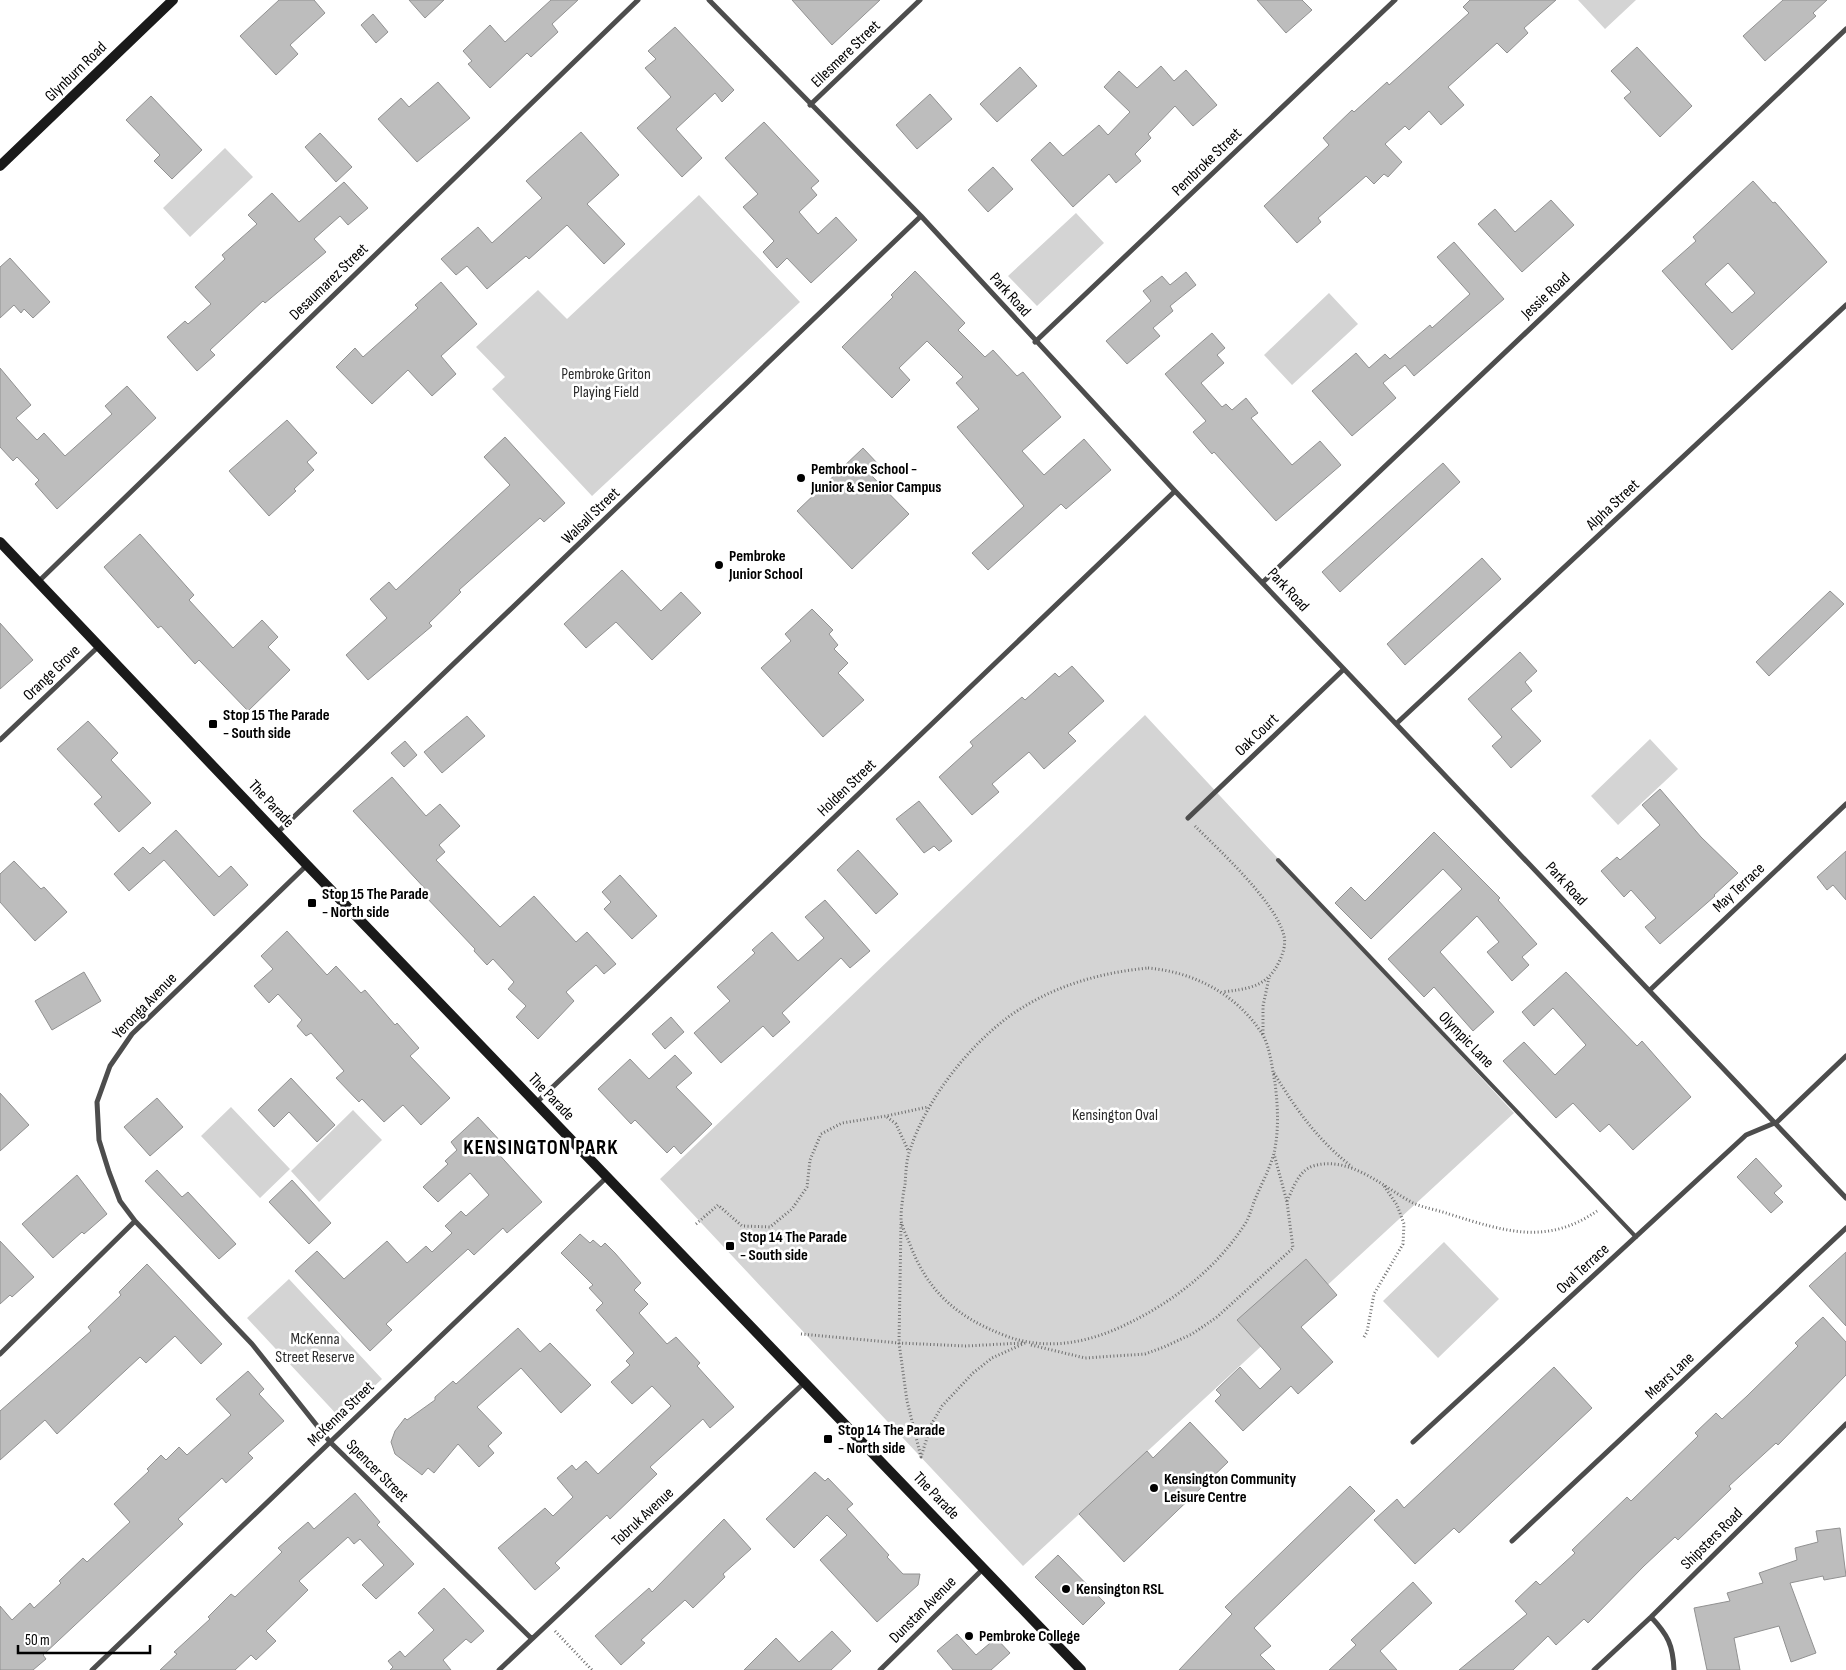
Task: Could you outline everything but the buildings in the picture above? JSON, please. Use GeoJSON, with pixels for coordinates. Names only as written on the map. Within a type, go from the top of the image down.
{"type":"FeatureCollection","features":[{"type":"Feature","properties":{"kind":"main road","name":"Glynburn Road"},"geometry":{"type":"LineString","coordinates":[[0,166],[173,0]]}},
{"type":"Feature","properties":{"kind":"main road","name":"The Parade"},"geometry":{"type":"LineString","coordinates":[[0,542],[307,865],[1081,1670]]}},
{"type":"Feature","properties":{"kind":"street","name":"Desaumarez Street"},"geometry":{"type":"LineString","coordinates":[[38,582],[638,0]]}},
{"type":"Feature","properties":{"kind":"street","name":"Park Road"},"geometry":{"type":"LineString","coordinates":[[709,0],[921,216],[1035,342],[1175,491],[1776,1122],[1846,1198]]}},
{"type":"Feature","properties":{"kind":"street","name":"Ellesmere Street"},"geometry":{"type":"LineString","coordinates":[[810,104],[920,0]]}},
{"type":"Feature","properties":{"kind":"street","name":"Pembroke Street"},"geometry":{"type":"LineString","coordinates":[[1035,342],[1395,0]]}},
{"type":"Feature","properties":{"kind":"street","name":"Jessie Road"},"geometry":{"type":"LineString","coordinates":[[1263,582],[1846,29]]}},
{"type":"Feature","properties":{"kind":"street","name":"Walsall Street"},"geometry":{"type":"LineString","coordinates":[[277,833],[921,216]]}},
{"type":"Feature","properties":{"kind":"street","name":"Alpha Street"},"geometry":{"type":"LineString","coordinates":[[1396,723],[1846,305]]}},
{"type":"Feature","properties":{"kind":"street","name":"Holden Street"},"geometry":{"type":"LineString","coordinates":[[536,1103],[1175,491]]}},
{"type":"Feature","properties":{"kind":"street","name":"Orange Grove"},"geometry":{"type":"LineString","coordinates":[[0,740],[99,646]]}},
{"type":"Feature","properties":{"kind":"street","name":"Oak Court"},"geometry":{"type":"LineString","coordinates":[[1188,818],[1344,669]]}},
{"type":"Feature","properties":{"kind":"street","name":"May Terrace"},"geometry":{"type":"LineString","coordinates":[[1650,990],[1846,804]]}},
{"type":"Feature","properties":{"kind":"street","name":"Yeronga Avenue"},"geometry":{"type":"LineString","coordinates":[[136,1221],[120,1201],[99,1140],[97,1102],[110,1066],[132,1034],[307,865]]}},
{"type":"Feature","properties":{"kind":"street","name":"Oval Terrace"},"geometry":{"type":"LineString","coordinates":[[1413,1442],[1746,1135],[1776,1122],[1846,1056]]}},
{"type":"Feature","properties":{"kind":"street","name":"McKenna Street"},"geometry":{"type":"LineString","coordinates":[[92,1670],[607,1177]]}},
{"type":"Feature","properties":{"kind":"street"},"geometry":{"type":"LineString","coordinates":[[0,1354],[136,1221]]}},
{"type":"Feature","properties":{"kind":"street","name":"Spencer Street"},"geometry":{"type":"LineString","coordinates":[[136,1221],[252,1344],[330,1442],[532,1639]]}},
{"type":"Feature","properties":{"kind":"street","name":"Mears Lane"},"geometry":{"type":"LineString","coordinates":[[1512,1541],[1846,1228]]}},
{"type":"Feature","properties":{"kind":"street","name":"Tobruk Avenue"},"geometry":{"type":"LineString","coordinates":[[499,1670],[804,1383]]}},
{"type":"Feature","properties":{"kind":"street","name":"Shipsters Road"},"geometry":{"type":"LineString","coordinates":[[1594,1670],[1845,1428]]}},
{"type":"Feature","properties":{"kind":"street","name":"Dunstan Avenue"},"geometry":{"type":"LineString","coordinates":[[880,1670],[984,1568]]}},
{"type":"Feature","properties":{"kind":"street"},"geometry":{"type":"LineString","coordinates":[[1651,1617],[1664,1630],[1673,1649],[1674,1670]]}},
{"type":"Feature","properties":{"kind":"lane","name":"Olympic Lane"},"geometry":{"type":"LineString","coordinates":[[1278,860],[1636,1237]]}},
{"type":"Feature","properties":{"kind":"path"},"geometry":{"type":"LineString","coordinates":[[901,1221],[913,1253],[924,1274],[944,1300],[969,1320],[1026,1343],[1085,1358],[1145,1354],[1192,1334],[1217,1317],[1293,1248],[1287,1202],[1274,1154],[1277,1102],[1273,1070],[1263,1034],[1263,1006],[1269,978],[1283,954],[1284,937],[1278,921],[1265,901],[1188,818]]}},
{"type":"Feature","properties":{"kind":"path"},"geometry":{"type":"LineString","coordinates":[[1026,1343],[992,1358],[973,1372],[942,1406],[931,1425],[921,1457],[907,1401],[899,1343],[901,1221],[909,1152],[928,1106],[951,1075],[981,1042],[1010,1016],[1048,993],[1085,979],[1116,972],[1148,968],[1172,970],[1187,975],[1222,992],[1263,1034]]}},
{"type":"Feature","properties":{"kind":"path"},"geometry":{"type":"LineString","coordinates":[[1222,992],[1258,985],[1269,978]]}},
{"type":"Feature","properties":{"kind":"path"},"geometry":{"type":"LineString","coordinates":[[1273,1070],[1305,1121],[1328,1148],[1353,1167],[1416,1204],[1485,1226],[1513,1232],[1553,1232],[1581,1222],[1606,1205]]}},
{"type":"Feature","properties":{"kind":"path"},"geometry":{"type":"LineString","coordinates":[[696,1224],[718,1205],[742,1226],[770,1227],[792,1209],[807,1187],[810,1160],[821,1134],[842,1123],[886,1116],[928,1106]]}},
{"type":"Feature","properties":{"kind":"path"},"geometry":{"type":"LineString","coordinates":[[886,1116],[896,1124],[909,1152]]}},
{"type":"Feature","properties":{"kind":"path"},"geometry":{"type":"LineString","coordinates":[[802,1334],[899,1343],[966,1346],[1068,1343],[1113,1331],[1163,1305],[1215,1263],[1247,1220],[1274,1154]]}},
{"type":"Feature","properties":{"kind":"path"},"geometry":{"type":"LineString","coordinates":[[1287,1202],[1298,1178],[1312,1166],[1329,1164],[1353,1167]]}},
{"type":"Feature","properties":{"kind":"path"},"geometry":{"type":"LineString","coordinates":[[1364,1337],[1367,1332],[1374,1294],[1404,1244],[1404,1224],[1396,1205],[1384,1185]]}},
{"type":"Feature","properties":{"kind":"path"},"geometry":{"type":"LineString","coordinates":[[548,1624],[592,1670]]}},
{"type":"Feature","properties":{"kind":"green space"},"geometry":{"type":"Polygon","coordinates":[[[1578,0],[1636,0],[1605,29],[1578,0]]]}},
{"type":"Feature","properties":{"kind":"green space"},"geometry":{"type":"Polygon","coordinates":[[[225,148],[253,177],[190,237],[163,208],[225,148]]]}},
{"type":"Feature","properties":{"kind":"green space","name":"Pembroke Griton Playing Field"},"geometry":{"type":"Polygon","coordinates":[[[699,195],[800,302],[592,496],[492,389],[505,377],[476,347],[538,290],[567,319],[699,195]]]}},
{"type":"Feature","properties":{"kind":"green space"},"geometry":{"type":"Polygon","coordinates":[[[1076,213],[1104,243],[1037,306],[1008,276],[1076,213]]]}},
{"type":"Feature","properties":{"kind":"green space"},"geometry":{"type":"Polygon","coordinates":[[[1329,293],[1358,324],[1292,385],[1264,355],[1329,293]]]}},
{"type":"Feature","properties":{"kind":"green space","name":"Kensington Oval"},"geometry":{"type":"Polygon","coordinates":[[[1145,715],[1514,1113],[1023,1566],[660,1179],[1145,715]]]}},
{"type":"Feature","properties":{"kind":"green space"},"geometry":{"type":"Polygon","coordinates":[[[1650,739],[1678,769],[1618,825],[1591,796],[1650,739]]]}},
{"type":"Feature","properties":{"kind":"green space"},"geometry":{"type":"Polygon","coordinates":[[[231,1107],[290,1169],[260,1198],[201,1136],[231,1107]]]}},
{"type":"Feature","properties":{"kind":"green space"},"geometry":{"type":"Polygon","coordinates":[[[353,1110],[382,1140],[319,1202],[291,1171],[353,1110]]]}},
{"type":"Feature","properties":{"kind":"green space"},"geometry":{"type":"Polygon","coordinates":[[[1444,1242],[1499,1299],[1438,1358],[1383,1301],[1444,1242]]]}},
{"type":"Feature","properties":{"kind":"green space","name":"McKenna Street Reserve"},"geometry":{"type":"Polygon","coordinates":[[[289,1279],[382,1379],[340,1418],[247,1318],[289,1279]]]}},
{"type":"Feature","properties":{"kind":"place","name":"Pembroke School - Junior & Senior Campus"},"geometry":{"type":"Point","coordinates":[801,478]}},
{"type":"Feature","properties":{"kind":"place","name":"Pembroke Junior School"},"geometry":{"type":"Point","coordinates":[719,565]}},
{"type":"Feature","properties":{"kind":"place","name":"Stop 15 The Parade - South side"},"geometry":{"type":"Point","coordinates":[213,724]}},
{"type":"Feature","properties":{"kind":"place","name":"Stop 15 The Parade - North side"},"geometry":{"type":"Point","coordinates":[312,903]}},
{"type":"Feature","properties":{"kind":"place","name":"Stop 14 The Parade - South side"},"geometry":{"type":"Point","coordinates":[730,1246]}},
{"type":"Feature","properties":{"kind":"place","name":"Stop 14 The Parade - North side"},"geometry":{"type":"Point","coordinates":[828,1439]}},
{"type":"Feature","properties":{"kind":"place","name":"Kensington Community Leisure Centre"},"geometry":{"type":"Point","coordinates":[1154,1488]}},
{"type":"Feature","properties":{"kind":"place","name":"Kensington RSL"},"geometry":{"type":"Point","coordinates":[1066,1589]}},
{"type":"Feature","properties":{"kind":"place","name":"Pembroke College"},"geometry":{"type":"Point","coordinates":[969,1636]}},
{"type":"Feature","properties":{"kind":"district","name":"KENSINGTON PARK"},"geometry":{"type":"Point","coordinates":[541,1147]}}]}
